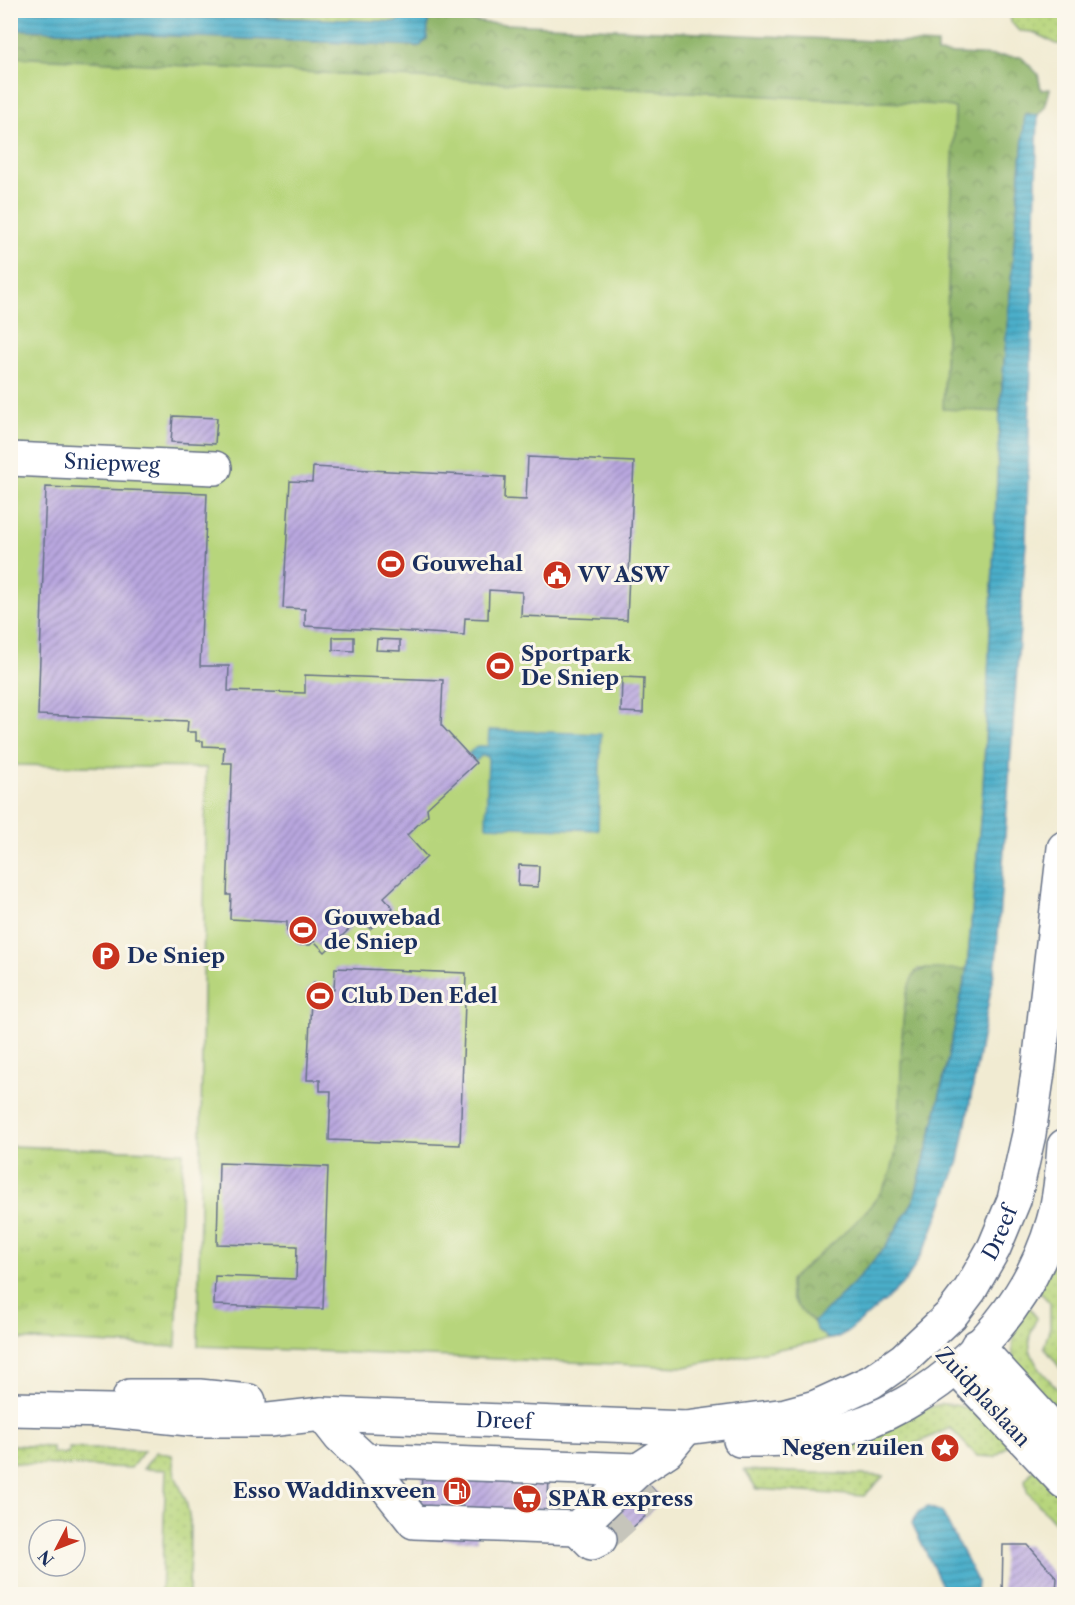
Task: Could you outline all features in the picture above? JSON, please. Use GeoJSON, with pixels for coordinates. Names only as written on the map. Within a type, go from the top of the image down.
{"type":"FeatureCollection","features":[{"type":"Feature","properties":{"kind":"main road","name":"Sniepweg"},"geometry":{"type":"LineString","coordinates":[[10,459],[214,468]]}},
{"type":"Feature","properties":{"kind":"main road","name":"Dreef"},"geometry":{"type":"LineString","coordinates":[[676,1439],[816,1407],[871,1382],[904,1359],[951,1315],[983,1269],[1014,1200],[1029,1134],[1065,848]]}},
{"type":"Feature","properties":{"kind":"main road","name":"Dreef"},"geometry":{"type":"LineString","coordinates":[[10,1391],[104,1396],[199,1396],[268,1402],[322,1414],[676,1439],[732,1441],[785,1439],[830,1433],[891,1412],[966,1357],[1009,1313],[1044,1249],[1056,1212],[1065,1146]]}},
{"type":"Feature","properties":{"kind":"main road","name":"Zuidplaslaan"},"geometry":{"type":"LineString","coordinates":[[951,1315],[966,1357],[1065,1482]]}},
{"type":"Feature","properties":{"kind":"main road","name":"Zuidplaslaan"},"geometry":{"type":"LineString","coordinates":[[927,1337],[966,1357],[1065,1441]]}},
{"type":"Feature","properties":{"kind":"main road","name":"Dreef"},"geometry":{"type":"LineString","coordinates":[[10,1409],[111,1412],[198,1420],[269,1420],[322,1414]]}},
{"type":"Feature","properties":{"kind":"main road"},"geometry":{"type":"LineString","coordinates":[[322,1414],[340,1437],[365,1460],[414,1522],[588,1533],[646,1480],[676,1439]]}},
{"type":"Feature","properties":{"kind":"main road"},"geometry":{"type":"LineString","coordinates":[[365,1460],[646,1480]]}},
{"type":"Feature","properties":{"kind":"green space"},"geometry":{"type":"Polygon","coordinates":[[[396,10],[407,13],[397,22],[119,11],[396,10]]]}},
{"type":"Feature","properties":{"kind":"green space"},"geometry":{"type":"Polygon","coordinates":[[[1010,13],[1061,16],[1064,19],[1064,45],[1056,44],[1033,32],[1019,31],[1011,22],[1010,13]]]}},
{"type":"Feature","properties":{"kind":"green space"},"geometry":{"type":"Polygon","coordinates":[[[428,15],[487,23],[937,44],[937,53],[1021,57],[1038,74],[1041,90],[1050,89],[1045,107],[1038,115],[1025,115],[1000,412],[943,410],[955,108],[941,105],[11,57],[10,29],[420,46],[427,39],[428,15]]]}},
{"type":"Feature","properties":{"kind":"green space","name":"Sportpark De Sniep"},"geometry":{"type":"Polygon","coordinates":[[[11,57],[941,105],[955,108],[943,409],[1000,412],[983,788],[967,969],[918,969],[909,984],[904,1008],[898,1133],[894,1161],[886,1183],[867,1210],[829,1247],[790,1280],[791,1295],[795,1304],[828,1339],[836,1338],[685,1367],[198,1346],[206,768],[11,765],[11,57]]]}},
{"type":"Feature","properties":{"kind":"green space"},"geometry":{"type":"Polygon","coordinates":[[[942,967],[967,969],[935,1118],[914,1200],[887,1245],[853,1284],[814,1322],[793,1300],[790,1280],[867,1210],[886,1184],[905,1003],[909,985],[914,974],[942,967]]]}},
{"type":"Feature","properties":{"kind":"green space"},"geometry":{"type":"Polygon","coordinates":[[[11,1146],[183,1152],[176,1347],[11,1339],[11,1146]]]}},
{"type":"Feature","properties":{"kind":"green space"},"geometry":{"type":"Polygon","coordinates":[[[1064,1214],[1064,1373],[1044,1347],[1050,1327],[1050,1303],[1038,1290],[1064,1214]]]}},
{"type":"Feature","properties":{"kind":"green space"},"geometry":{"type":"Polygon","coordinates":[[[1027,1303],[1036,1318],[1030,1337],[1035,1362],[1064,1395],[1047,1410],[1026,1382],[1014,1360],[1012,1349],[1014,1337],[1027,1303]]]}},
{"type":"Feature","properties":{"kind":"green space"},"geometry":{"type":"Polygon","coordinates":[[[940,1404],[971,1410],[1011,1443],[995,1457],[977,1456],[950,1428],[897,1452],[794,1449],[940,1404]]]}},
{"type":"Feature","properties":{"kind":"green space"},"geometry":{"type":"Polygon","coordinates":[[[11,1445],[52,1447],[52,1453],[68,1454],[69,1448],[144,1451],[131,1468],[11,1463],[11,1445]]]}},
{"type":"Feature","properties":{"kind":"green space"},"geometry":{"type":"Polygon","coordinates":[[[156,1452],[172,1455],[175,1475],[186,1501],[190,1521],[189,1594],[161,1594],[166,1470],[143,1469],[156,1452]]]}},
{"type":"Feature","properties":{"kind":"green space"},"geometry":{"type":"Polygon","coordinates":[[[1035,1468],[1064,1499],[1064,1532],[1027,1492],[1025,1480],[1035,1468]]]}},
{"type":"Feature","properties":{"kind":"green space"},"geometry":{"type":"Polygon","coordinates":[[[744,1470],[884,1476],[864,1496],[757,1489],[744,1470]]]}},
{"type":"Feature","properties":{"kind":"water"},"geometry":{"type":"Polygon","coordinates":[[[11,10],[119,11],[397,22],[407,11],[429,11],[427,39],[420,46],[11,29],[11,10]]]}},
{"type":"Feature","properties":{"kind":"water"},"geometry":{"type":"Polygon","coordinates":[[[1025,114],[1038,115],[1026,543],[996,962],[959,1161],[929,1240],[908,1278],[886,1300],[849,1331],[836,1338],[828,1339],[816,1329],[814,1322],[853,1284],[887,1245],[914,1200],[935,1118],[967,969],[983,788],[1000,412],[1025,114]]]}},
{"type":"Feature","properties":{"kind":"water"},"geometry":{"type":"Polygon","coordinates":[[[489,730],[601,734],[598,830],[486,826],[488,756],[481,756],[475,762],[468,754],[477,746],[488,746],[489,730]]]}},
{"type":"Feature","properties":{"kind":"water"},"geometry":{"type":"Polygon","coordinates":[[[928,1507],[942,1512],[977,1581],[976,1594],[946,1594],[912,1523],[920,1511],[928,1507]]]}},
{"type":"Feature","properties":{"kind":"building"},"geometry":{"type":"Polygon","coordinates":[[[173,416],[217,418],[215,444],[171,442],[173,416]]]}},
{"type":"Feature","properties":{"kind":"building"},"geometry":{"type":"Polygon","coordinates":[[[528,457],[634,462],[627,620],[521,616],[522,592],[489,590],[488,619],[465,618],[464,635],[305,626],[305,609],[283,608],[290,481],[312,482],[313,467],[505,477],[504,499],[526,500],[528,457]]]}},
{"type":"Feature","properties":{"kind":"building"},"geometry":{"type":"Polygon","coordinates":[[[46,487],[207,493],[200,666],[229,666],[228,691],[305,693],[305,675],[443,680],[441,725],[476,763],[427,808],[428,815],[407,835],[427,857],[384,897],[393,908],[370,929],[361,918],[325,952],[314,941],[310,945],[299,945],[287,931],[287,922],[230,919],[231,895],[227,895],[232,763],[223,763],[224,747],[203,746],[203,741],[196,741],[196,732],[187,732],[188,721],[38,715],[46,487]]]}},
{"type":"Feature","properties":{"kind":"building"},"geometry":{"type":"Polygon","coordinates":[[[333,637],[354,637],[354,651],[333,650],[333,637]]]}},
{"type":"Feature","properties":{"kind":"building"},"geometry":{"type":"Polygon","coordinates":[[[377,639],[400,640],[400,651],[376,650],[377,639]]]}},
{"type":"Feature","properties":{"kind":"building"},"geometry":{"type":"Polygon","coordinates":[[[622,677],[644,678],[643,713],[621,712],[622,677]]]}},
{"type":"Feature","properties":{"kind":"building"},"geometry":{"type":"Polygon","coordinates":[[[519,865],[539,866],[538,887],[518,886],[519,865]]]}},
{"type":"Feature","properties":{"kind":"building"},"geometry":{"type":"Polygon","coordinates":[[[335,968],[466,973],[460,1145],[329,1140],[331,1091],[320,1091],[320,1080],[307,1080],[311,1000],[305,992],[315,982],[322,990],[334,990],[335,968]]]}},
{"type":"Feature","properties":{"kind":"building"},"geometry":{"type":"Polygon","coordinates":[[[219,1163],[328,1167],[323,1309],[214,1305],[215,1276],[296,1279],[297,1246],[217,1244],[219,1163]]]}},
{"type":"Feature","properties":{"kind":"building"},"geometry":{"type":"Polygon","coordinates":[[[423,1452],[549,1479],[547,1518],[478,1519],[477,1541],[419,1539],[423,1452]]]}},
{"type":"Feature","properties":{"kind":"building"},"geometry":{"type":"Polygon","coordinates":[[[645,1480],[663,1500],[609,1549],[591,1529],[645,1480]]]}},
{"type":"Feature","properties":{"kind":"building"},"geometry":{"type":"Polygon","coordinates":[[[1003,1545],[1028,1545],[1057,1578],[1056,1594],[1002,1594],[1003,1545]]]}},
{"type":"Feature","properties":{"kind":"tunnel"},"geometry":{"type":"LineString","coordinates":[[600,1539],[654,1490]]}},
{"type":"Feature","properties":{"kind":"place","name":"Gouwehal"},"geometry":{"type":"Point","coordinates":[391,564]}},
{"type":"Feature","properties":{"kind":"place","name":"VV ASW"},"geometry":{"type":"Point","coordinates":[557,575]}},
{"type":"Feature","properties":{"kind":"place","name":"Sportpark De Sniep"},"geometry":{"type":"Point","coordinates":[500,666]}},
{"type":"Feature","properties":{"kind":"place","name":"Gouwebad de Sniep"},"geometry":{"type":"Point","coordinates":[303,930]}},
{"type":"Feature","properties":{"kind":"place","name":"De Sniep"},"geometry":{"type":"Point","coordinates":[106,956]}},
{"type":"Feature","properties":{"kind":"place","name":"Club Den Edel"},"geometry":{"type":"Point","coordinates":[320,996]}},
{"type":"Feature","properties":{"kind":"place","name":"Negen zuilen"},"geometry":{"type":"Point","coordinates":[945,1448]}},
{"type":"Feature","properties":{"kind":"place","name":"Esso Waddinxveen"},"geometry":{"type":"Point","coordinates":[457,1491]}},
{"type":"Feature","properties":{"kind":"place","name":"SPAR express"},"geometry":{"type":"Point","coordinates":[527,1499]}}]}
